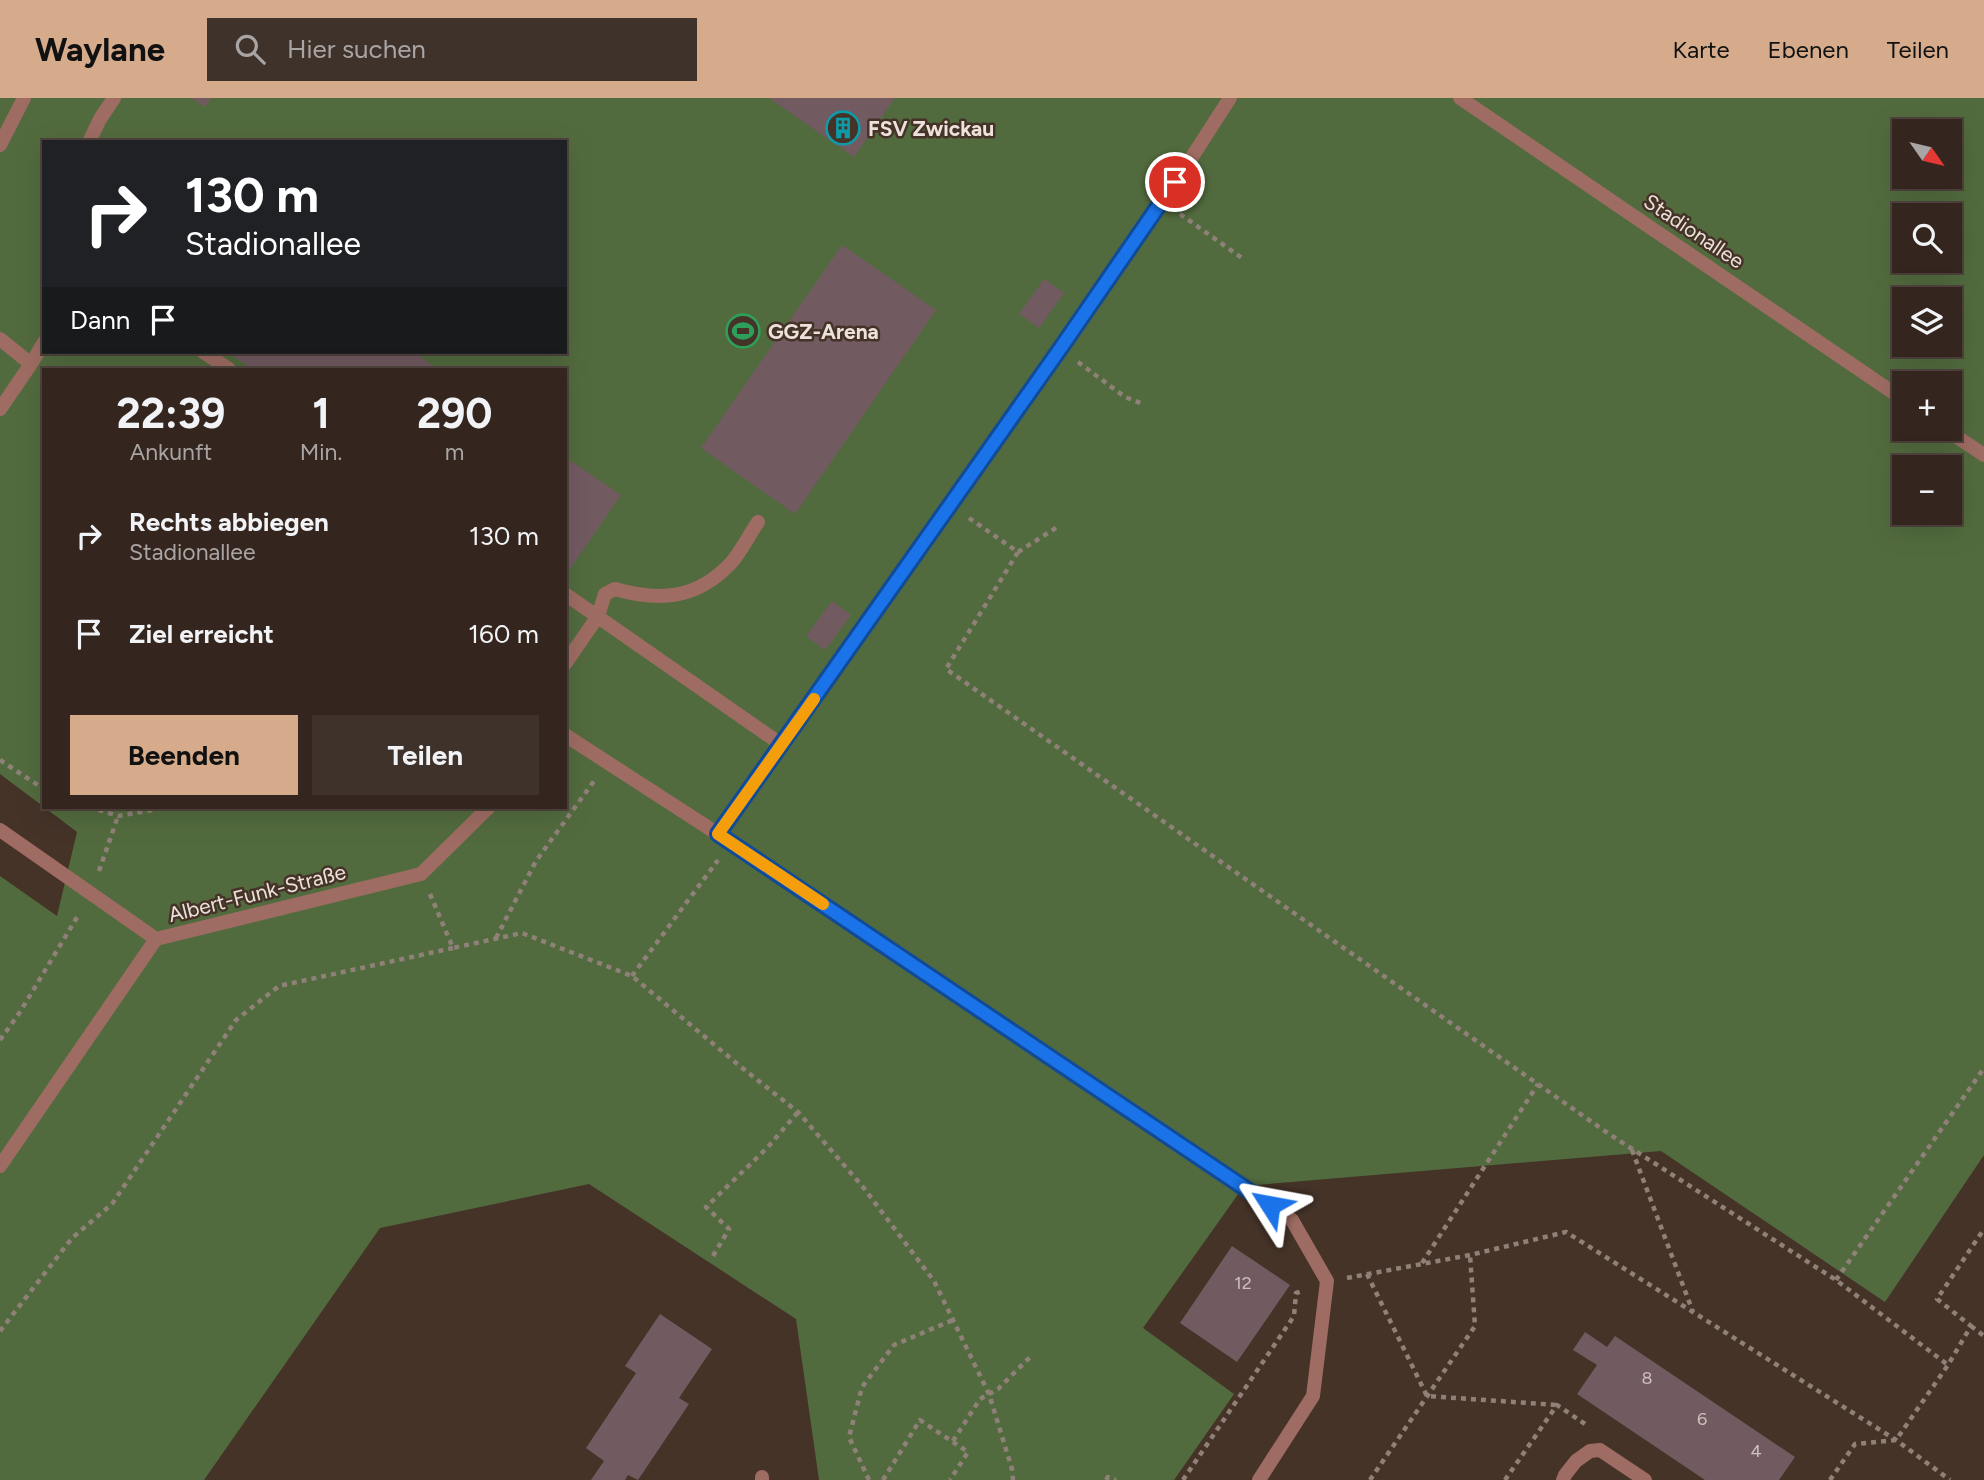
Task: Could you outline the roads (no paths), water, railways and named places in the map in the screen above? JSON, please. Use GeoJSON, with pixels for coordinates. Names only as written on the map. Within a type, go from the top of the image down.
{"type":"FeatureCollection","features":[{"type":"Feature","properties":{"kind":"street"},"geometry":{"type":"LineString","coordinates":[[0,145],[24,98]]}},
{"type":"Feature","properties":{"kind":"street"},"geometry":{"type":"LineString","coordinates":[[90,140],[114,98]]}},
{"type":"Feature","properties":{"kind":"street"},"geometry":{"type":"LineString","coordinates":[[718,834],[1163,202],[1230,98]]}},
{"type":"Feature","properties":{"kind":"street","name":"Stadionallee"},"geometry":{"type":"LineString","coordinates":[[1460,98],[1892,392]]}},
{"type":"Feature","properties":{"kind":"street"},"geometry":{"type":"LineString","coordinates":[[0,339],[31,364]]}},
{"type":"Feature","properties":{"kind":"street"},"geometry":{"type":"LineString","coordinates":[[0,409],[42,345]]}},
{"type":"Feature","properties":{"kind":"street"},"geometry":{"type":"LineString","coordinates":[[206,354],[227,368]]}},
{"type":"Feature","properties":{"kind":"street"},"geometry":{"type":"LineString","coordinates":[[1962,440],[1984,455]]}},
{"type":"Feature","properties":{"kind":"street"},"geometry":{"type":"LineString","coordinates":[[567,661],[598,616],[605,594],[615,589],[666,598],[688,594],[709,582],[732,563],[758,522]]}},
{"type":"Feature","properties":{"kind":"street"},"geometry":{"type":"LineString","coordinates":[[567,595],[782,745]]}},
{"type":"Feature","properties":{"kind":"street"},"geometry":{"type":"LineString","coordinates":[[567,736],[718,834],[1292,1220],[1327,1282],[1313,1396],[1259,1480]]}},
{"type":"Feature","properties":{"kind":"street","name":"Albert-Funk-Straße"},"geometry":{"type":"LineString","coordinates":[[0,1166],[156,939],[421,874],[487,809]]}},
{"type":"Feature","properties":{"kind":"street"},"geometry":{"type":"LineString","coordinates":[[0,830],[156,939]]}},
{"type":"Feature","properties":{"kind":"street"},"geometry":{"type":"LineString","coordinates":[[1563,1480],[1576,1461],[1590,1451],[1600,1450],[1645,1480]]}},
{"type":"Feature","properties":{"kind":"place","name":"FSV Zwickau"},"geometry":{"type":"Point","coordinates":[843,128]}},
{"type":"Feature","properties":{"kind":"place","name":"GGZ-Arena"},"geometry":{"type":"Point","coordinates":[743,331]}}]}
